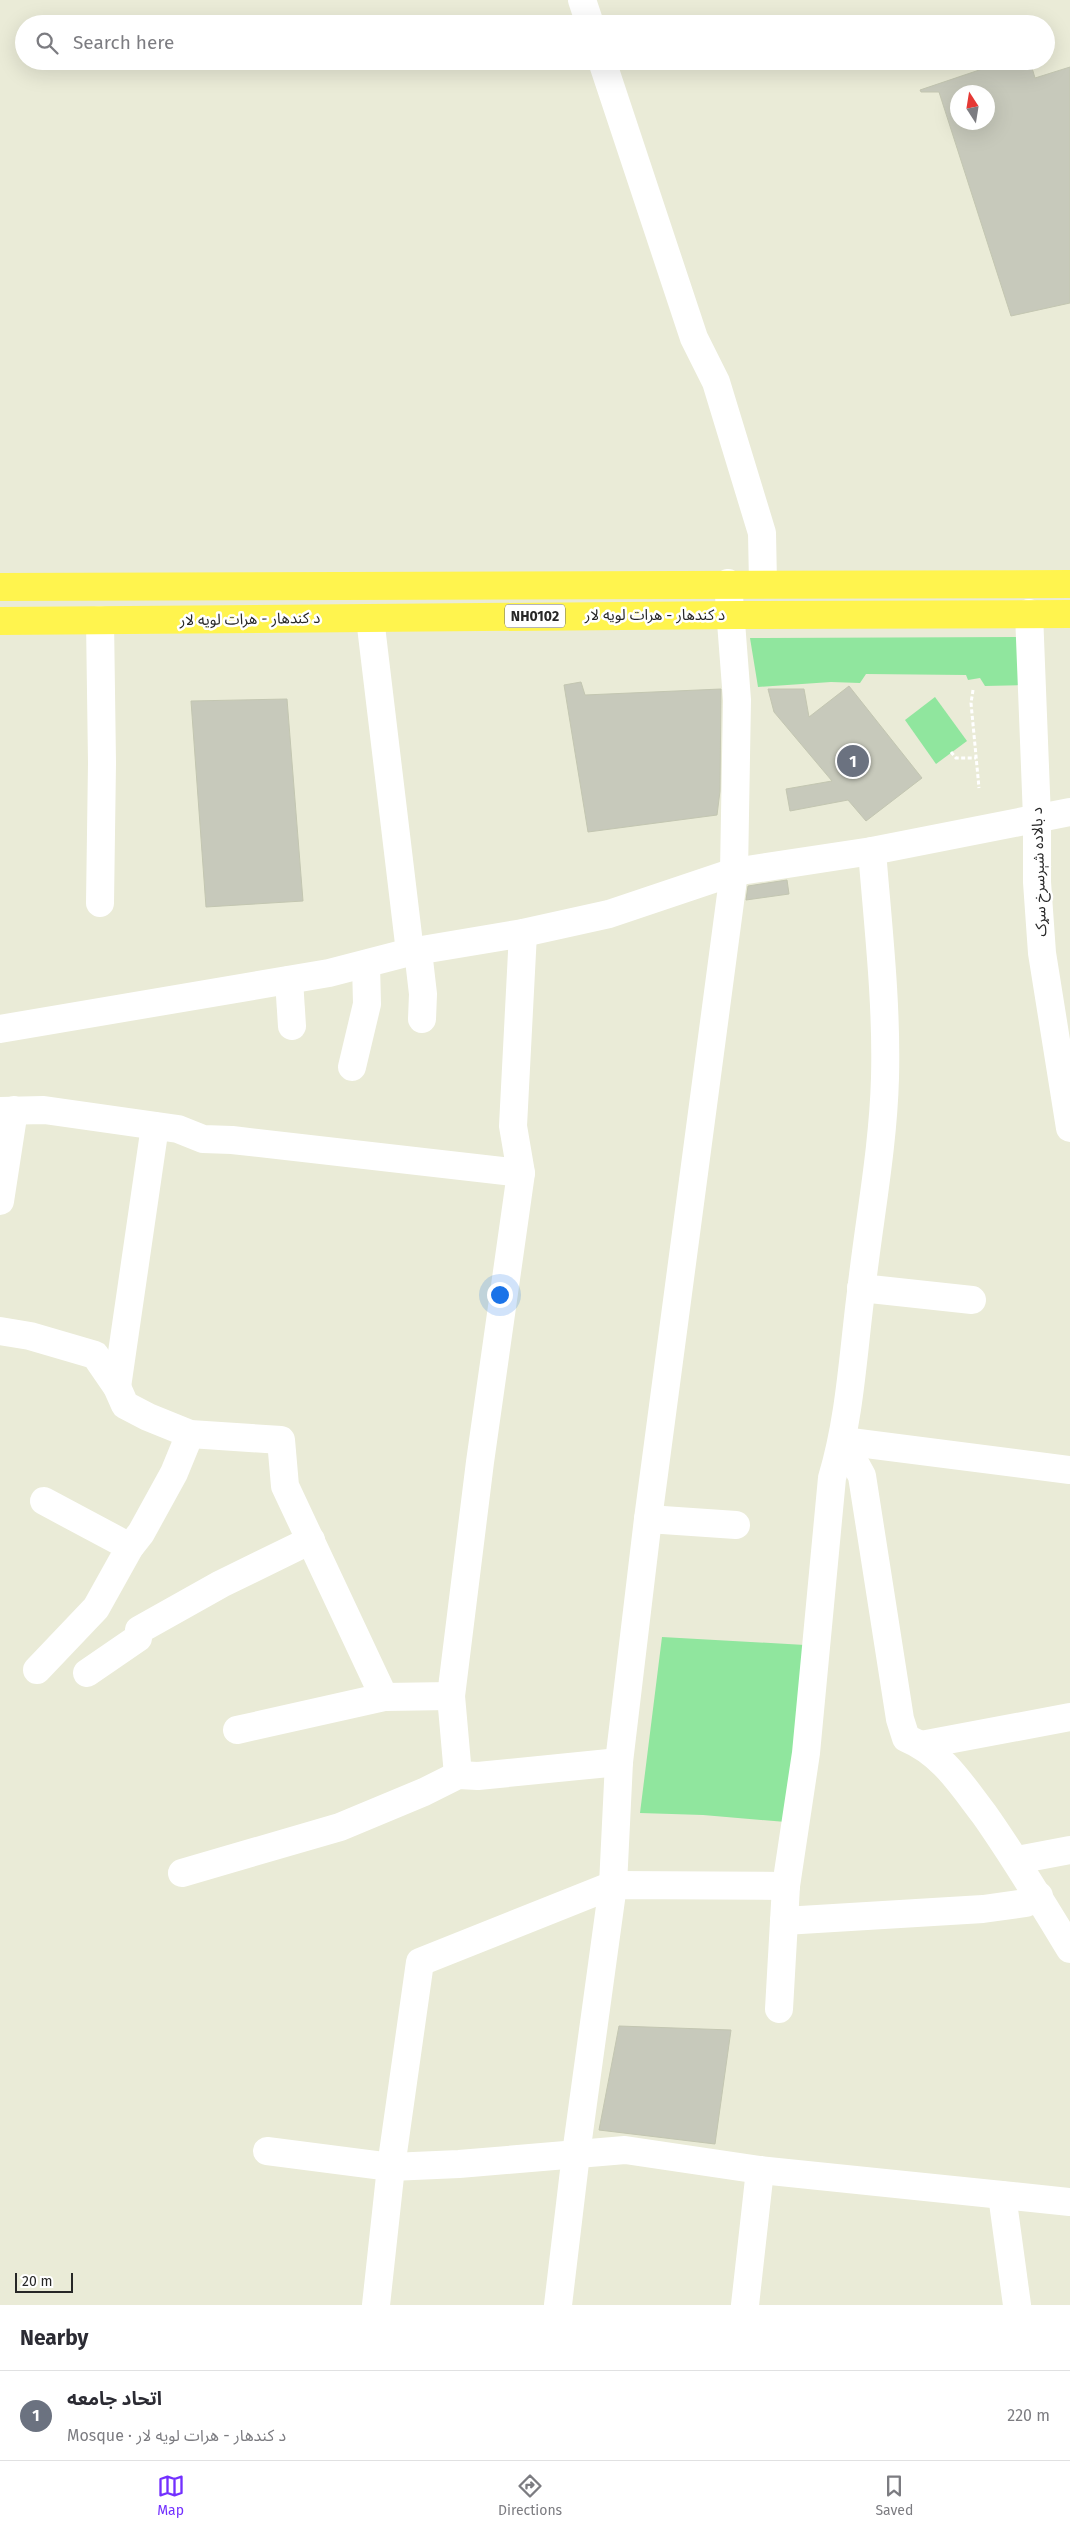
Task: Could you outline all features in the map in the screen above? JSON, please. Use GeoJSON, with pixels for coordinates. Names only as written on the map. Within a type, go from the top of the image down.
{"type":"FeatureCollection","features":[{"type":"Feature","properties":{"kind":"highway","name":"د کندهار - هرات لويه لار"},"geometry":{"type":"LineString","coordinates":[[0,588],[728,583],[1070,584]]}},
{"type":"Feature","properties":{"kind":"highway","name":"د کندهار - هرات لويه لار"},"geometry":{"type":"LineString","coordinates":[[0,621],[1070,614]]}},
{"type":"Feature","properties":{"kind":"street"},"geometry":{"type":"LineString","coordinates":[[582,0],[587,15]]}},
{"type":"Feature","properties":{"kind":"street"},"geometry":{"type":"LineString","coordinates":[[605,70],[694,338],[716,382],[762,533],[763,583]]}},
{"type":"Feature","properties":{"kind":"street"},"geometry":{"type":"LineString","coordinates":[[558,2305],[576,2154],[613,1885],[619,1762],[648,1519],[734,872],[737,700],[728,583]]}},
{"type":"Feature","properties":{"kind":"street","name":"د بالاده شېرسرخ سړک"},"geometry":{"type":"LineString","coordinates":[[1029,614],[1037,818],[1037,882],[1042,953],[1070,1128]]}},
{"type":"Feature","properties":{"kind":"street"},"geometry":{"type":"LineString","coordinates":[[370,618],[414,952],[424,994],[422,1019]]}},
{"type":"Feature","properties":{"kind":"street"},"geometry":{"type":"LineString","coordinates":[[100,620],[102,763],[100,903]]}},
{"type":"Feature","properties":{"kind":"street"},"geometry":{"type":"LineString","coordinates":[[0,621],[0,636]]}},
{"type":"Feature","properties":{"kind":"street"},"geometry":{"type":"LineString","coordinates":[[0,1029],[329,973],[414,952],[523,933],[609,914],[734,872],[872,852],[1070,812]]}},
{"type":"Feature","properties":{"kind":"street"},"geometry":{"type":"LineString","coordinates":[[779,2009],[786,1886],[806,1753],[832,1478],[843,1441],[861,1288],[880,1164],[886,1077],[881,963],[872,852]]}},
{"type":"Feature","properties":{"kind":"street"},"geometry":{"type":"LineString","coordinates":[[458,1775],[451,1696],[481,1453],[521,1173],[513,1126],[523,933]]}},
{"type":"Feature","properties":{"kind":"street"},"geometry":{"type":"LineString","coordinates":[[352,1067],[367,1004],[366,964]]}},
{"type":"Feature","properties":{"kind":"street"},"geometry":{"type":"LineString","coordinates":[[289,980],[292,1026]]}},
{"type":"Feature","properties":{"kind":"street"},"geometry":{"type":"LineString","coordinates":[[0,1200],[7,1110],[44,1110],[178,1129],[203,1139],[232,1140],[521,1173]]}},
{"type":"Feature","properties":{"kind":"street"},"geometry":{"type":"LineString","coordinates":[[117,1387],[155,1126]]}},
{"type":"Feature","properties":{"kind":"street"},"geometry":{"type":"LineString","coordinates":[[861,1288],[972,1300]]}},
{"type":"Feature","properties":{"kind":"street"},"geometry":{"type":"LineString","coordinates":[[0,1331],[30,1336],[95,1355],[117,1387],[125,1405],[148,1417],[190,1434],[281,1440],[284,1486],[384,1697]]}},
{"type":"Feature","properties":{"kind":"street"},"geometry":{"type":"LineString","coordinates":[[37,1670],[96,1608],[130,1546],[141,1533],[174,1473],[190,1434]]}},
{"type":"Feature","properties":{"kind":"street"},"geometry":{"type":"LineString","coordinates":[[843,1441],[1070,1470]]}},
{"type":"Feature","properties":{"kind":"street"},"geometry":{"type":"LineString","coordinates":[[843,1441],[862,1476],[900,1719],[906,1738],[921,1744],[947,1766],[1017,1860],[1070,1949]]}},
{"type":"Feature","properties":{"kind":"street"},"geometry":{"type":"LineString","coordinates":[[44,1501],[130,1546]]}},
{"type":"Feature","properties":{"kind":"street"},"geometry":{"type":"LineString","coordinates":[[648,1519],[736,1525]]}},
{"type":"Feature","properties":{"kind":"street"},"geometry":{"type":"LineString","coordinates":[[87,1673],[138,1638],[139,1630],[221,1584],[310,1540]]}},
{"type":"Feature","properties":{"kind":"street"},"geometry":{"type":"LineString","coordinates":[[237,1730],[384,1697],[451,1696]]}},
{"type":"Feature","properties":{"kind":"street"},"geometry":{"type":"LineString","coordinates":[[921,1744],[1070,1717]]}},
{"type":"Feature","properties":{"kind":"street"},"geometry":{"type":"LineString","coordinates":[[182,1873],[340,1827],[424,1792],[458,1775],[478,1776],[619,1762]]}},
{"type":"Feature","properties":{"kind":"street"},"geometry":{"type":"LineString","coordinates":[[1017,1860],[1070,1850]]}},
{"type":"Feature","properties":{"kind":"street"},"geometry":{"type":"LineString","coordinates":[[376,2305],[391,2166],[420,1962],[613,1885],[786,1886]]}},
{"type":"Feature","properties":{"kind":"street"},"geometry":{"type":"LineString","coordinates":[[784,1921],[983,1909],[1026,1902],[1039,1896]]}},
{"type":"Feature","properties":{"kind":"street"},"geometry":{"type":"LineString","coordinates":[[267,2151],[391,2166],[459,2164],[625,2150],[760,2170],[1070,2202]]}},
{"type":"Feature","properties":{"kind":"street"},"geometry":{"type":"LineString","coordinates":[[745,2305],[760,2170]]}},
{"type":"Feature","properties":{"kind":"street"},"geometry":{"type":"LineString","coordinates":[[1002,2195],[1017,2305]]}},
{"type":"Feature","properties":{"kind":"path"},"geometry":{"type":"LineString","coordinates":[[973,690],[971,703],[979,788]]}},
{"type":"Feature","properties":{"kind":"path"},"geometry":{"type":"LineString","coordinates":[[951,752],[956,758],[976,758]]}},
{"type":"Feature","properties":{"kind":"green space"},"geometry":{"type":"Polygon","coordinates":[[[1022,637],[1023,685],[985,686],[980,678],[968,680],[966,675],[866,674],[860,683],[831,682],[758,687],[750,638],[1022,637]]]}},
{"type":"Feature","properties":{"kind":"green space"},"geometry":{"type":"Polygon","coordinates":[[[935,697],[967,741],[936,764],[905,720],[935,697]]]}},
{"type":"Feature","properties":{"kind":"green space"},"geometry":{"type":"Polygon","coordinates":[[[662,1637],[805,1645],[786,1822],[703,1815],[640,1813],[662,1637]]]}},
{"type":"Feature","properties":{"kind":"building"},"geometry":{"type":"Polygon","coordinates":[[[1070,67],[1070,303],[1011,316],[951,130],[995,130],[995,85],[950,85],[950,126],[939,92],[921,92],[920,90],[979,70],[1033,70],[1035,78],[1070,67]]]}},
{"type":"Feature","properties":{"kind":"building"},"geometry":{"type":"Polygon","coordinates":[[[581,682],[585,695],[721,689],[720,791],[717,815],[588,832],[564,685],[581,682]]]}},
{"type":"Feature","properties":{"kind":"building"},"geometry":{"type":"Polygon","coordinates":[[[849,686],[922,778],[866,821],[848,800],[790,811],[786,789],[832,781],[774,712],[768,689],[804,689],[809,717],[849,686]]]}},
{"type":"Feature","properties":{"kind":"building"},"geometry":{"type":"Polygon","coordinates":[[[287,699],[303,901],[206,907],[191,701],[287,699]]]}},
{"type":"Feature","properties":{"kind":"building"},"geometry":{"type":"Polygon","coordinates":[[[787,880],[789,894],[746,900],[748,886],[787,880]]]}},
{"type":"Feature","properties":{"kind":"building"},"geometry":{"type":"Polygon","coordinates":[[[619,2026],[731,2030],[715,2144],[599,2130],[619,2026]]]}},
{"type":"Feature","properties":{"kind":"place","name":"اتحاد جامعه"},"geometry":{"type":"Point","coordinates":[853,761]}}]}
